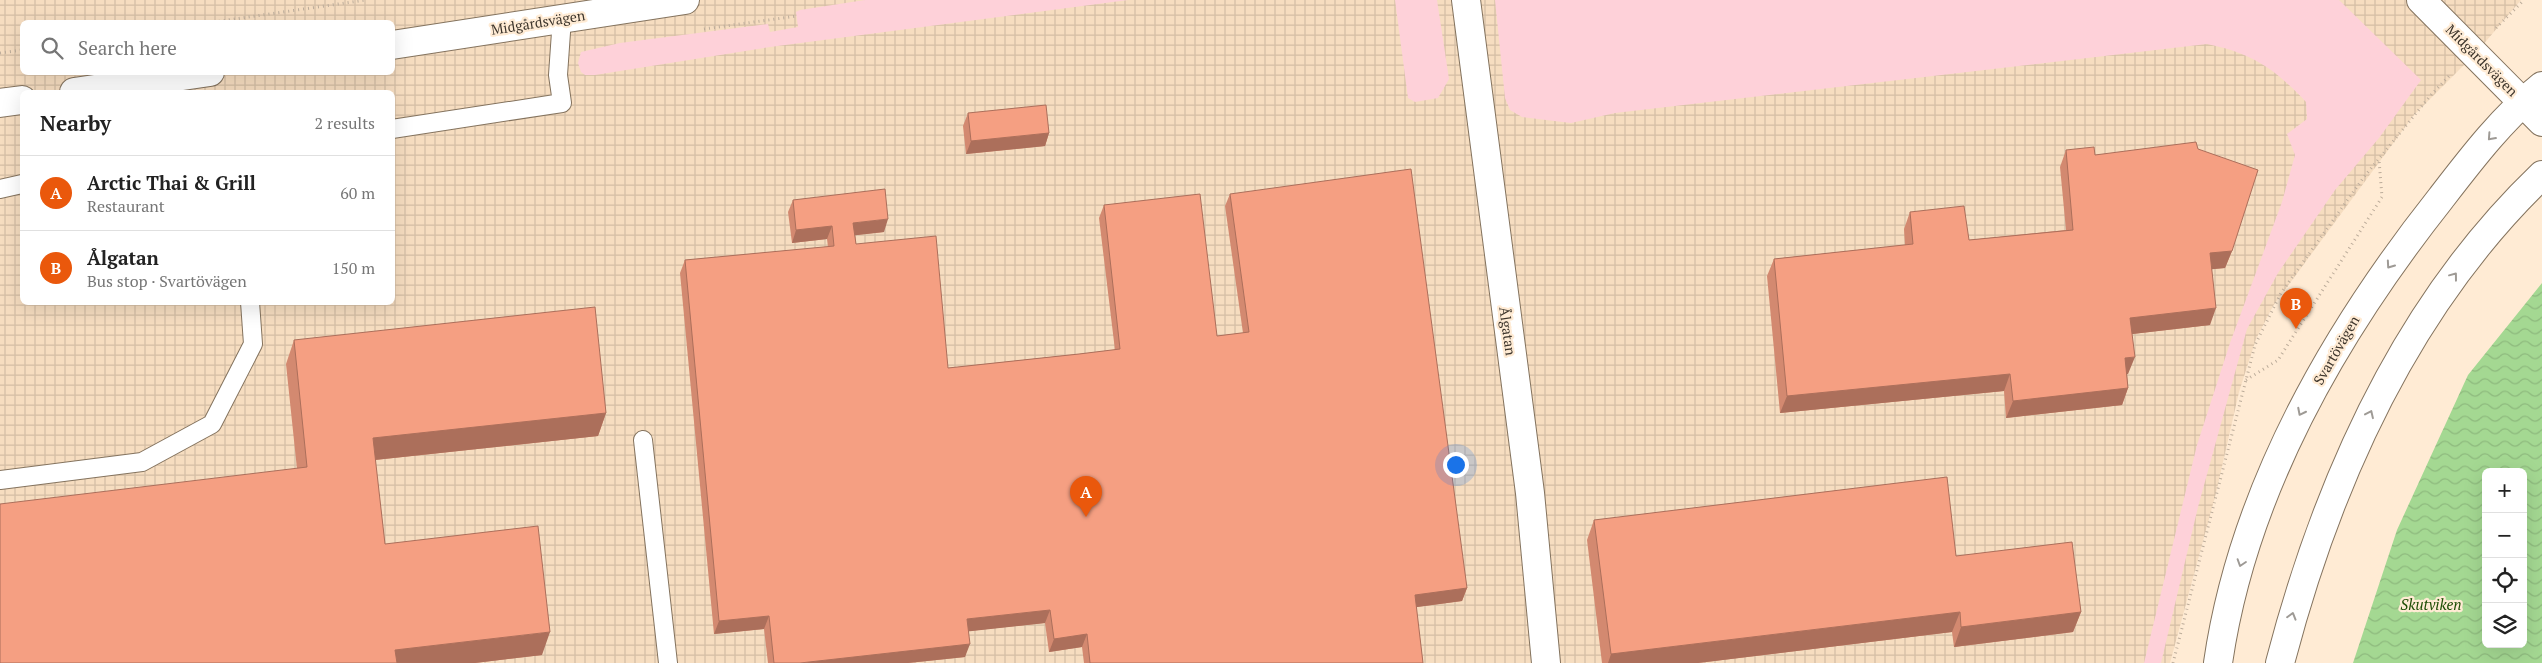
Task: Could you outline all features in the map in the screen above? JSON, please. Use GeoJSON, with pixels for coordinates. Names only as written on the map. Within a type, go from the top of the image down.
{"type":"FeatureCollection","features":[{"type":"Feature","properties":{"kind":"street","name":"Midgårdsvägen"},"geometry":{"type":"LineString","coordinates":[[395,44],[563,9],[685,0]]}},
{"type":"Feature","properties":{"kind":"street","name":"Ålgatan"},"geometry":{"type":"LineString","coordinates":[[1466,0],[1530,493],[1546,663]]}},
{"type":"Feature","properties":{"kind":"street","name":"Midgårdsvägen"},"geometry":{"type":"LineString","coordinates":[[2421,0],[2474,51],[2533,93],[2542,122]]}},
{"type":"Feature","properties":{"kind":"street"},"geometry":{"type":"LineString","coordinates":[[88,90],[190,75]]}},
{"type":"Feature","properties":{"kind":"street","name":"Svartövägen"},"geometry":{"type":"LineString","coordinates":[[2218,663],[2234,584],[2259,506],[2281,452],[2316,382],[2355,316],[2408,239],[2464,167],[2533,93]]}},
{"type":"Feature","properties":{"kind":"street"},"geometry":{"type":"LineString","coordinates":[[0,103],[20,100]]}},
{"type":"Feature","properties":{"kind":"street"},"geometry":{"type":"LineString","coordinates":[[2280,663],[2318,534],[2349,458],[2377,399],[2410,340],[2452,279],[2504,214],[2542,175]]}},
{"type":"Feature","properties":{"kind":"lane"},"geometry":{"type":"LineString","coordinates":[[395,129],[562,103],[558,75],[563,9]]}},
{"type":"Feature","properties":{"kind":"lane"},"geometry":{"type":"LineString","coordinates":[[0,189],[20,184]]}},
{"type":"Feature","properties":{"kind":"lane"},"geometry":{"type":"LineString","coordinates":[[0,480],[142,462],[212,424],[253,344],[250,305]]}},
{"type":"Feature","properties":{"kind":"lane"},"geometry":{"type":"LineString","coordinates":[[643,440],[668,663]]}},
{"type":"Feature","properties":{"kind":"path"},"geometry":{"type":"LineString","coordinates":[[228,20],[366,0]]}},
{"type":"Feature","properties":{"kind":"path"},"geometry":{"type":"LineString","coordinates":[[2173,663],[2255,345],[2281,293],[2379,159],[2431,95],[2524,0]]}},
{"type":"Feature","properties":{"kind":"path"},"geometry":{"type":"LineString","coordinates":[[702,30],[797,16]]}},
{"type":"Feature","properties":{"kind":"path"},"geometry":{"type":"LineString","coordinates":[[0,53],[20,50]]}},
{"type":"Feature","properties":{"kind":"path"},"geometry":{"type":"LineString","coordinates":[[2245,381],[2278,360],[2382,197],[2379,159]]}},
{"type":"Feature","properties":{"kind":"shaded area"},"geometry":{"type":"Polygon","coordinates":[[[0,0],[2521,0],[2476,53],[2414,115],[2273,306],[2256,339],[2239,392],[2216,493],[2170,663],[0,663],[0,0]]]}},
{"type":"Feature","properties":{"kind":"shaded area"},"geometry":{"type":"Polygon","coordinates":[[[865,0],[1128,0],[770,47],[595,75],[585,75],[581,72],[578,63],[581,52],[620,43],[768,24],[770,32],[798,27],[796,12],[800,10],[865,0]]]}},
{"type":"Feature","properties":{"kind":"shaded area"},"geometry":{"type":"Polygon","coordinates":[[[1395,0],[1437,0],[1449,79],[1438,98],[1415,102],[1408,98],[1395,0]]]}},
{"type":"Feature","properties":{"kind":"shaded area"},"geometry":{"type":"Polygon","coordinates":[[[1495,0],[2339,0],[2421,80],[2379,138],[2335,190],[2278,273],[2247,329],[2198,507],[2161,663],[2144,663],[2197,445],[2230,343],[2282,202],[2295,155],[2287,134],[2307,119],[2306,102],[2295,90],[2262,64],[2237,52],[2207,44],[1615,113],[1571,123],[1522,117],[1510,110],[1505,98],[1495,0]]]}},
{"type":"Feature","properties":{"kind":"water","name":"Skutviken"},"geometry":{"type":"Polygon","coordinates":[[[2542,283],[2542,663],[2353,663],[2397,530],[2468,375],[2542,283]]]}},
{"type":"Feature","properties":{"kind":"building"},"geometry":{"type":"Polygon","coordinates":[[[1046,105],[1049,133],[971,141],[968,113],[1046,105]]]}},
{"type":"Feature","properties":{"kind":"building"},"geometry":{"type":"Polygon","coordinates":[[[2196,142],[2198,149],[2258,170],[2232,251],[2210,253],[2216,308],[2130,318],[2135,357],[2125,358],[2128,388],[2013,401],[2010,374],[1787,396],[1774,259],[1913,244],[1910,212],[1964,206],[1969,240],[2073,230],[2066,150],[2094,147],[2095,155],[2196,142]]]}},
{"type":"Feature","properties":{"kind":"building"},"geometry":{"type":"Polygon","coordinates":[[[1411,169],[1467,588],[1415,595],[1423,663],[1090,663],[1087,634],[1054,639],[1050,610],[967,619],[970,644],[800,663],[774,663],[769,616],[719,621],[685,260],[834,246],[832,226],[796,230],[793,200],[885,189],[888,219],[853,223],[856,244],[936,236],[948,368],[1120,349],[1104,205],[1200,194],[1217,336],[1249,332],[1230,194],[1411,169]]]}},
{"type":"Feature","properties":{"kind":"building"},"geometry":{"type":"Polygon","coordinates":[[[595,307],[606,413],[373,438],[385,544],[538,526],[550,632],[395,650],[397,663],[0,663],[0,504],[307,467],[294,340],[595,307]]]}},
{"type":"Feature","properties":{"kind":"building"},"geometry":{"type":"Polygon","coordinates":[[[1947,477],[1956,556],[2072,542],[2081,612],[1961,627],[1960,612],[1611,654],[1594,520],[1947,477]]]}},
{"type":"Feature","properties":{"kind":"place","name":"Ålgatan"},"geometry":{"type":"Point","coordinates":[2296,329]}},
{"type":"Feature","properties":{"kind":"place","name":"Arctic Thai & Grill"},"geometry":{"type":"Point","coordinates":[1086,517]}}]}
